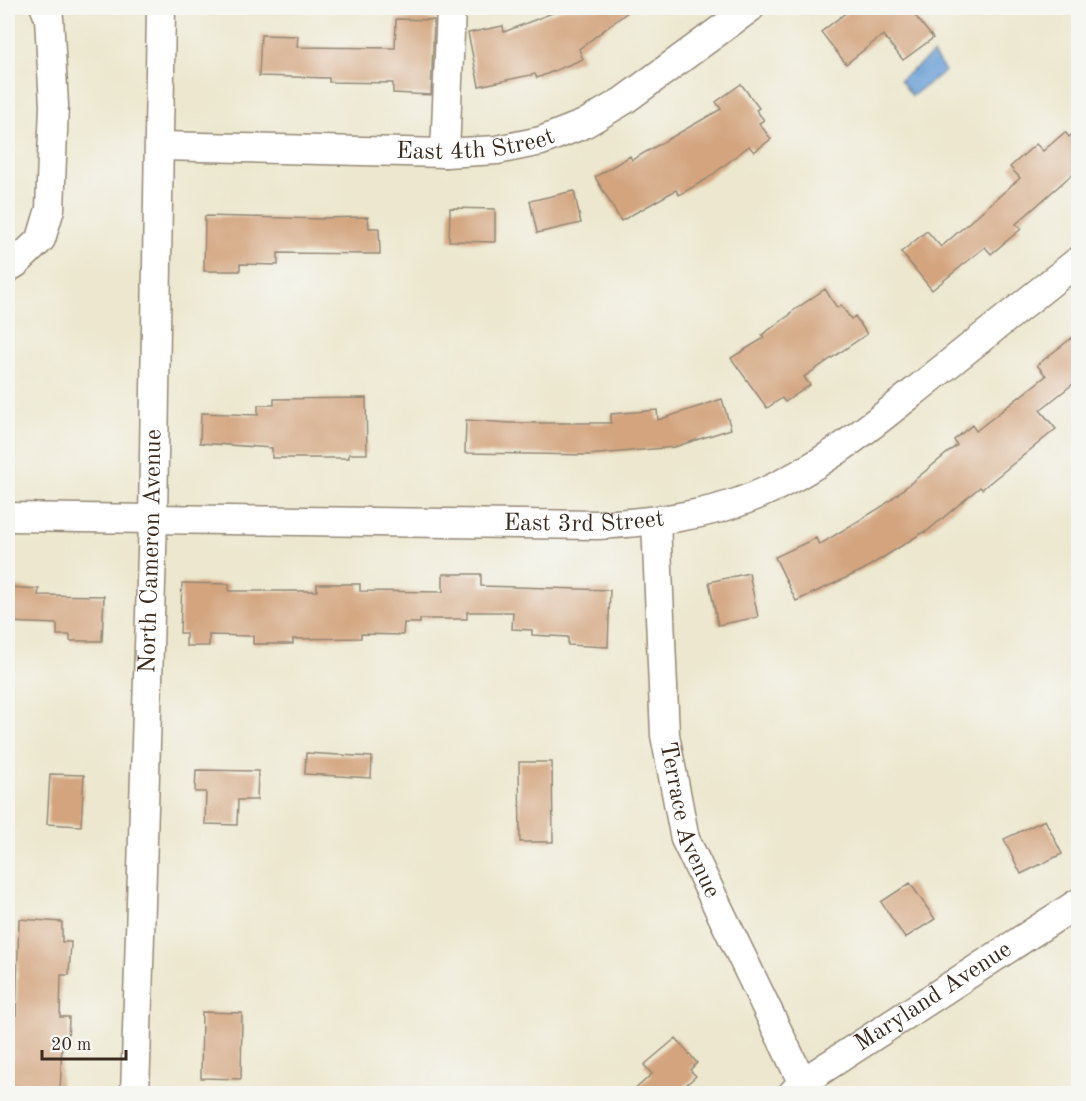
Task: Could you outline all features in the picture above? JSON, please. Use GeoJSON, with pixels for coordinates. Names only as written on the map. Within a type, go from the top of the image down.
{"type":"FeatureCollection","features":[{"type":"Feature","properties":{"kind":"street"},"geometry":{"type":"LineString","coordinates":[[8,268],[41,239],[50,209],[54,105],[49,18],[45,8]]}},
{"type":"Feature","properties":{"kind":"street","name":"North Cameron Avenue"},"geometry":{"type":"LineString","coordinates":[[135,1094],[153,519],[161,8]]}},
{"type":"Feature","properties":{"kind":"street"},"geometry":{"type":"LineString","coordinates":[[445,153],[451,8]]}},
{"type":"Feature","properties":{"kind":"street","name":"East 4th Street"},"geometry":{"type":"LineString","coordinates":[[160,146],[445,153],[496,150],[530,144],[584,124],[623,101],[750,8]]}},
{"type":"Feature","properties":{"kind":"street","name":"East 3rd Street"},"geometry":{"type":"LineString","coordinates":[[8,517],[598,525],[656,522],[705,512],[753,497],[809,470],[845,447],[1078,261]]}},
{"type":"Feature","properties":{"kind":"street","name":"Terrace Avenue"},"geometry":{"type":"LineString","coordinates":[[656,522],[665,735],[685,839],[801,1090]]}},
{"type":"Feature","properties":{"kind":"street","name":"Maryland Avenue"},"geometry":{"type":"LineString","coordinates":[[801,1090],[1078,903]]}},
{"type":"Feature","properties":{"kind":"water"},"geometry":{"type":"Polygon","coordinates":[[[933,54],[945,71],[912,96],[900,80],[933,54]]]}},
{"type":"Feature","properties":{"kind":"building"},"geometry":{"type":"Polygon","coordinates":[[[565,8],[633,8],[579,49],[583,59],[537,78],[535,74],[479,86],[468,33],[503,26],[504,32],[565,8]]]}},
{"type":"Feature","properties":{"kind":"building"},"geometry":{"type":"Polygon","coordinates":[[[852,8],[909,8],[933,38],[903,60],[883,35],[846,64],[821,32],[852,8]]]}},
{"type":"Feature","properties":{"kind":"building"},"geometry":{"type":"Polygon","coordinates":[[[396,19],[434,20],[431,95],[393,93],[393,83],[329,82],[329,78],[259,76],[261,35],[298,36],[297,47],[395,48],[396,19]]]}},
{"type":"Feature","properties":{"kind":"building"},"geometry":{"type":"Polygon","coordinates":[[[741,84],[759,108],[756,110],[764,120],[759,123],[771,139],[754,152],[749,146],[707,179],[679,195],[676,190],[621,221],[595,177],[630,156],[632,160],[721,109],[716,102],[741,84]]]}},
{"type":"Feature","properties":{"kind":"building"},"geometry":{"type":"Polygon","coordinates":[[[1078,129],[1078,169],[1016,224],[1021,229],[991,254],[985,247],[932,290],[901,252],[927,231],[941,247],[1020,178],[1010,167],[1036,144],[1043,151],[1065,132],[1069,137],[1078,129]]]}},
{"type":"Feature","properties":{"kind":"building"},"geometry":{"type":"Polygon","coordinates":[[[574,191],[581,223],[537,233],[530,201],[574,191]]]}},
{"type":"Feature","properties":{"kind":"building"},"geometry":{"type":"Polygon","coordinates":[[[450,208],[495,209],[495,242],[449,241],[450,208]]]}},
{"type":"Feature","properties":{"kind":"building"},"geometry":{"type":"Polygon","coordinates":[[[205,216],[323,219],[368,217],[369,228],[379,228],[380,254],[278,253],[278,265],[240,264],[240,271],[204,271],[205,216]]]}},
{"type":"Feature","properties":{"kind":"building"},"geometry":{"type":"Polygon","coordinates":[[[825,289],[837,308],[841,305],[851,319],[855,316],[867,334],[804,377],[810,385],[785,402],[782,398],[767,408],[731,358],[764,338],[762,335],[825,289]]]}},
{"type":"Feature","properties":{"kind":"building"},"geometry":{"type":"Polygon","coordinates":[[[1078,333],[1078,380],[1040,410],[1056,429],[926,532],[863,570],[796,601],[775,557],[816,538],[819,545],[883,506],[957,445],[954,440],[972,425],[976,431],[1046,376],[1037,365],[1078,333]]]}},
{"type":"Feature","properties":{"kind":"building"},"geometry":{"type":"Polygon","coordinates":[[[366,398],[367,454],[349,454],[349,458],[272,458],[272,448],[200,443],[201,413],[258,415],[258,405],[274,405],[274,399],[366,398]]]}},
{"type":"Feature","properties":{"kind":"building"},"geometry":{"type":"Polygon","coordinates":[[[722,399],[731,429],[674,447],[588,455],[465,453],[466,420],[510,423],[611,423],[611,414],[657,410],[658,420],[722,399]]]}},
{"type":"Feature","properties":{"kind":"building"},"geometry":{"type":"Polygon","coordinates":[[[749,573],[758,617],[718,625],[709,582],[749,573]]]}},
{"type":"Feature","properties":{"kind":"building"},"geometry":{"type":"Polygon","coordinates":[[[443,574],[481,574],[481,586],[610,590],[608,647],[568,645],[568,637],[532,635],[532,630],[512,629],[513,612],[467,612],[467,619],[420,619],[420,623],[404,623],[403,635],[361,634],[361,638],[293,639],[293,644],[253,644],[253,636],[209,635],[209,646],[186,646],[186,633],[180,633],[182,583],[229,584],[229,591],[317,591],[317,584],[360,584],[360,591],[443,592],[443,574]]]}},
{"type":"Feature","properties":{"kind":"building"},"geometry":{"type":"Polygon","coordinates":[[[8,587],[39,589],[38,595],[104,596],[102,641],[70,641],[70,635],[57,635],[57,624],[8,622],[8,587]]]}},
{"type":"Feature","properties":{"kind":"building"},"geometry":{"type":"Polygon","coordinates":[[[306,753],[372,757],[371,778],[305,774],[306,753]]]}},
{"type":"Feature","properties":{"kind":"building"},"geometry":{"type":"Polygon","coordinates":[[[519,762],[552,762],[553,842],[520,842],[519,762]]]}},
{"type":"Feature","properties":{"kind":"building"},"geometry":{"type":"Polygon","coordinates":[[[196,770],[258,771],[257,800],[238,800],[237,825],[205,824],[206,792],[195,792],[196,770]]]}},
{"type":"Feature","properties":{"kind":"building"},"geometry":{"type":"Polygon","coordinates":[[[50,774],[84,775],[81,826],[47,824],[50,774]]]}},
{"type":"Feature","properties":{"kind":"building"},"geometry":{"type":"Polygon","coordinates":[[[1045,820],[1062,854],[1021,874],[1004,839],[1045,820]]]}},
{"type":"Feature","properties":{"kind":"building"},"geometry":{"type":"Polygon","coordinates":[[[910,883],[935,919],[905,938],[881,902],[910,883]]]}},
{"type":"Feature","properties":{"kind":"building"},"geometry":{"type":"Polygon","coordinates":[[[19,919],[62,922],[62,942],[71,942],[69,975],[61,975],[60,1017],[69,1017],[68,1041],[62,1041],[60,1094],[9,1094],[12,1015],[16,1015],[19,919]]]}},
{"type":"Feature","properties":{"kind":"building"},"geometry":{"type":"Polygon","coordinates":[[[202,1012],[242,1013],[241,1079],[201,1078],[202,1012]]]}},
{"type":"Feature","properties":{"kind":"building"},"geometry":{"type":"Polygon","coordinates":[[[676,1038],[697,1063],[690,1070],[696,1076],[676,1094],[630,1094],[652,1074],[644,1065],[676,1038]]]}}]}
